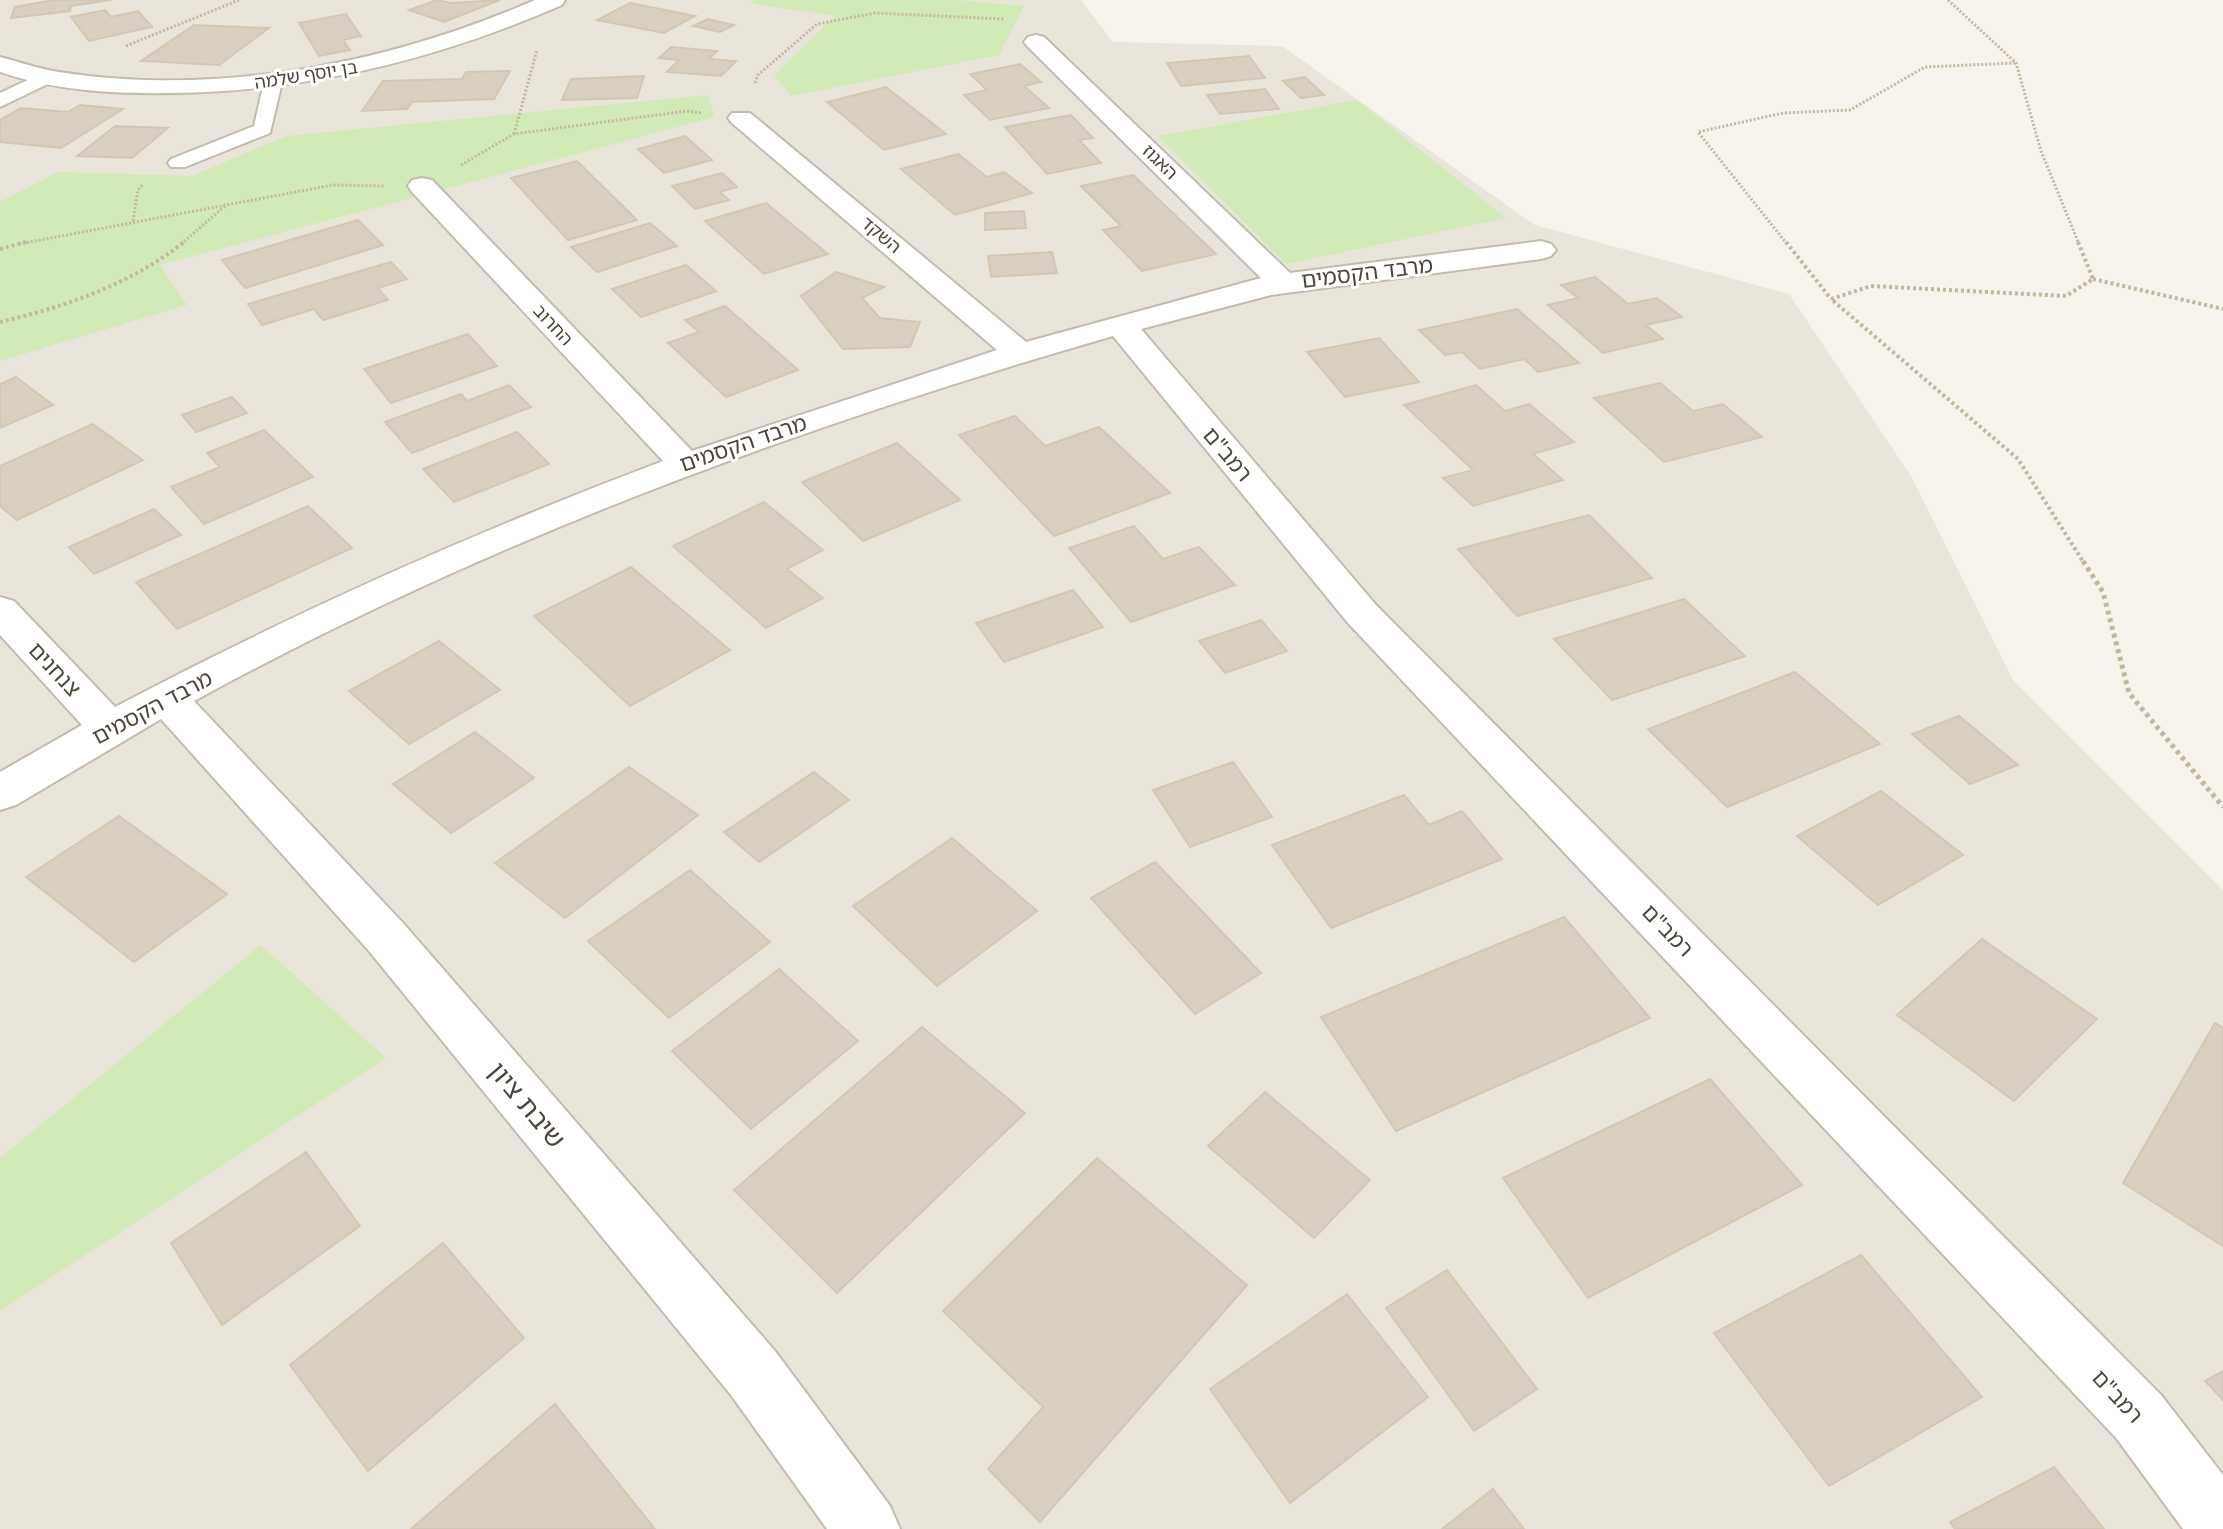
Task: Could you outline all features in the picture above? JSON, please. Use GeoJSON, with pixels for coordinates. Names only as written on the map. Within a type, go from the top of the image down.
{"type":"FeatureCollection","features":[{"type":"Feature","properties":{"kind":"street","name":"בן יוסף שלמה"},"geometry":{"type":"LineString","coordinates":[[0,64],[83,84],[196,87],[273,82],[385,62],[504,22],[554,0]]}},
{"type":"Feature","properties":{"kind":"street","name":"האגוז"},"geometry":{"type":"LineString","coordinates":[[1036,42],[1283,283]]}},
{"type":"Feature","properties":{"kind":"street","name":"השקד"},"geometry":{"type":"LineString","coordinates":[[741,118],[1020,353]]}},
{"type":"Feature","properties":{"kind":"street","name":"החרוב"},"geometry":{"type":"LineString","coordinates":[[422,186],[684,463]]}},
{"type":"Feature","properties":{"kind":"street","name":"מרבד הקסמים"},"geometry":{"type":"LineString","coordinates":[[0,793],[167,698],[400,583],[523,528],[684,463],[849,406],[1020,353],[1283,283],[1541,250]]}},
{"type":"Feature","properties":{"kind":"street","name":"רמב\"ם"},"geometry":{"type":"LineString","coordinates":[[1120,324],[1362,614],[2139,1417],[2223,1528]]}},
{"type":"Feature","properties":{"kind":"street","name":"צנחנים"},"geometry":{"type":"LineString","coordinates":[[0,610],[110,728]]}},
{"type":"Feature","properties":{"kind":"street","name":"שיבת ציון"},"geometry":{"type":"LineString","coordinates":[[167,698],[386,937],[753,1373],[867,1529]]}},
{"type":"Feature","properties":{"kind":"lane"},"geometry":{"type":"LineString","coordinates":[[0,101],[47,77]]}},
{"type":"Feature","properties":{"kind":"lane"},"geometry":{"type":"LineString","coordinates":[[178,163],[263,129],[273,82]]}},
{"type":"Feature","properties":{"kind":"path"},"geometry":{"type":"LineString","coordinates":[[47,77],[239,0]]}},
{"type":"Feature","properties":{"kind":"path"},"geometry":{"type":"LineString","coordinates":[[1948,0],[2016,63],[2041,151],[2093,279]]}},
{"type":"Feature","properties":{"kind":"path"},"geometry":{"type":"LineString","coordinates":[[504,22],[540,39],[514,134]]}},
{"type":"Feature","properties":{"kind":"path"},"geometry":{"type":"LineString","coordinates":[[2016,63],[1925,67],[1850,110],[1783,113],[1698,132],[1831,299],[2018,459],[2103,592],[2129,693],[2223,807]]}},
{"type":"Feature","properties":{"kind":"path"},"geometry":{"type":"LineString","coordinates":[[0,249],[37,239],[333,185],[422,186]]}},
{"type":"Feature","properties":{"kind":"path"},"geometry":{"type":"LineString","coordinates":[[0,322],[45,312],[91,294],[163,257],[226,205]]}},
{"type":"Feature","properties":{"kind":"path"},"geometry":{"type":"LineString","coordinates":[[1831,299],[1871,286],[2066,296],[2093,279],[2223,309]]}},
{"type":"Feature","properties":{"kind":"shaded area"},"geometry":{"type":"Polygon","coordinates":[[[0,0],[1081,0],[1113,42],[1282,46],[1535,225],[1789,294],[1911,476],[2013,680],[2223,890],[2223,1529],[0,1529],[0,0]]]}},
{"type":"Feature","properties":{"kind":"green space"},"geometry":{"type":"Polygon","coordinates":[[[756,0],[957,0],[1024,6],[999,55],[791,96],[774,75],[835,16],[748,3],[756,0]]]}},
{"type":"Feature","properties":{"kind":"green space"},"geometry":{"type":"Polygon","coordinates":[[[708,95],[715,117],[160,265],[187,305],[0,361],[0,202],[58,172],[192,176],[286,136],[708,95]]]}},
{"type":"Feature","properties":{"kind":"green space"},"geometry":{"type":"Polygon","coordinates":[[[1357,100],[1506,218],[1286,264],[1158,136],[1357,100]]]}},
{"type":"Feature","properties":{"kind":"green space"},"geometry":{"type":"Polygon","coordinates":[[[261,945],[386,1058],[0,1311],[0,1158],[261,945]]]}},
{"type":"Feature","properties":{"kind":"building"},"geometry":{"type":"Polygon","coordinates":[[[54,0],[111,0],[71,6],[70,11],[11,18],[15,7],[54,0]]]}},
{"type":"Feature","properties":{"kind":"building"},"geometry":{"type":"Polygon","coordinates":[[[437,0],[451,3],[500,0],[444,22],[409,10],[437,0]]]}},
{"type":"Feature","properties":{"kind":"building"},"geometry":{"type":"Polygon","coordinates":[[[630,3],[695,16],[664,33],[597,20],[630,3]]]}},
{"type":"Feature","properties":{"kind":"building"},"geometry":{"type":"Polygon","coordinates":[[[105,10],[111,17],[138,11],[152,27],[89,41],[71,17],[105,10]]]}},
{"type":"Feature","properties":{"kind":"building"},"geometry":{"type":"Polygon","coordinates":[[[346,14],[361,36],[343,40],[350,50],[319,56],[299,23],[346,14]]]}},
{"type":"Feature","properties":{"kind":"building"},"geometry":{"type":"Polygon","coordinates":[[[708,19],[734,25],[720,32],[693,26],[708,19]]]}},
{"type":"Feature","properties":{"kind":"building"},"geometry":{"type":"Polygon","coordinates":[[[194,25],[269,28],[219,65],[141,61],[194,25]]]}},
{"type":"Feature","properties":{"kind":"building"},"geometry":{"type":"Polygon","coordinates":[[[671,47],[717,51],[709,59],[736,61],[721,76],[667,72],[679,60],[659,58],[671,47]]]}},
{"type":"Feature","properties":{"kind":"building"},"geometry":{"type":"Polygon","coordinates":[[[1249,56],[1265,78],[1181,86],[1167,63],[1249,56]]]}},
{"type":"Feature","properties":{"kind":"building"},"geometry":{"type":"Polygon","coordinates":[[[1020,64],[1041,82],[1024,86],[1049,108],[990,120],[964,95],[987,90],[970,74],[1020,64]]]}},
{"type":"Feature","properties":{"kind":"building"},"geometry":{"type":"Polygon","coordinates":[[[510,71],[494,99],[412,102],[407,109],[362,111],[383,81],[462,79],[466,72],[510,71]]]}},
{"type":"Feature","properties":{"kind":"building"},"geometry":{"type":"Polygon","coordinates":[[[644,76],[637,98],[562,100],[571,79],[644,76]]]}},
{"type":"Feature","properties":{"kind":"building"},"geometry":{"type":"Polygon","coordinates":[[[1305,77],[1324,95],[1301,98],[1283,81],[1305,77]]]}},
{"type":"Feature","properties":{"kind":"building"},"geometry":{"type":"Polygon","coordinates":[[[886,87],[946,134],[884,150],[827,102],[886,87]]]}},
{"type":"Feature","properties":{"kind":"building"},"geometry":{"type":"Polygon","coordinates":[[[1265,89],[1279,109],[1220,114],[1207,95],[1265,89]]]}},
{"type":"Feature","properties":{"kind":"building"},"geometry":{"type":"Polygon","coordinates":[[[80,105],[123,109],[61,148],[0,142],[0,120],[21,108],[68,112],[80,105]]]}},
{"type":"Feature","properties":{"kind":"building"},"geometry":{"type":"Polygon","coordinates":[[[1071,115],[1093,138],[1079,140],[1101,163],[1047,174],[1005,127],[1071,115]]]}},
{"type":"Feature","properties":{"kind":"building"},"geometry":{"type":"Polygon","coordinates":[[[115,126],[168,128],[132,158],[77,156],[115,126]]]}},
{"type":"Feature","properties":{"kind":"building"},"geometry":{"type":"Polygon","coordinates":[[[685,136],[712,160],[664,173],[638,149],[685,136]]]}},
{"type":"Feature","properties":{"kind":"building"},"geometry":{"type":"Polygon","coordinates":[[[958,154],[987,177],[1004,172],[1032,193],[955,215],[901,169],[958,154]]]}},
{"type":"Feature","properties":{"kind":"building"},"geometry":{"type":"Polygon","coordinates":[[[577,161],[637,220],[568,240],[511,178],[577,161]]]}},
{"type":"Feature","properties":{"kind":"building"},"geometry":{"type":"Polygon","coordinates":[[[722,173],[737,187],[720,192],[729,200],[695,209],[672,186],[722,173]]]}},
{"type":"Feature","properties":{"kind":"building"},"geometry":{"type":"Polygon","coordinates":[[[1133,175],[1216,254],[1142,271],[1103,230],[1121,226],[1081,186],[1133,175]]]}},
{"type":"Feature","properties":{"kind":"building"},"geometry":{"type":"Polygon","coordinates":[[[766,203],[828,254],[764,274],[705,221],[766,203]]]}},
{"type":"Feature","properties":{"kind":"building"},"geometry":{"type":"Polygon","coordinates":[[[1024,211],[1026,228],[985,230],[985,213],[1024,211]]]}},
{"type":"Feature","properties":{"kind":"building"},"geometry":{"type":"Polygon","coordinates":[[[358,220],[383,245],[245,288],[222,260],[358,220]]]}},
{"type":"Feature","properties":{"kind":"building"},"geometry":{"type":"Polygon","coordinates":[[[650,223],[677,246],[597,272],[571,247],[650,223]]]}},
{"type":"Feature","properties":{"kind":"building"},"geometry":{"type":"Polygon","coordinates":[[[1052,252],[1057,273],[991,277],[988,256],[1052,252]]]}},
{"type":"Feature","properties":{"kind":"building"},"geometry":{"type":"Polygon","coordinates":[[[391,262],[407,279],[378,288],[388,300],[323,320],[314,309],[262,325],[248,304],[391,262]]]}},
{"type":"Feature","properties":{"kind":"building"},"geometry":{"type":"Polygon","coordinates":[[[686,265],[716,291],[641,317],[612,289],[686,265]]]}},
{"type":"Feature","properties":{"kind":"building"},"geometry":{"type":"Polygon","coordinates":[[[836,272],[884,287],[862,298],[880,318],[920,322],[910,347],[843,349],[801,296],[836,272]]]}},
{"type":"Feature","properties":{"kind":"building"},"geometry":{"type":"Polygon","coordinates":[[[1595,277],[1628,304],[1657,298],[1682,317],[1646,325],[1663,339],[1603,353],[1548,305],[1578,298],[1561,285],[1595,277]]]}},
{"type":"Feature","properties":{"kind":"building"},"geometry":{"type":"Polygon","coordinates":[[[725,306],[798,370],[726,397],[668,343],[699,332],[685,320],[725,306]]]}},
{"type":"Feature","properties":{"kind":"building"},"geometry":{"type":"Polygon","coordinates":[[[1517,309],[1579,363],[1538,372],[1524,359],[1480,369],[1462,352],[1445,355],[1419,330],[1517,309]]]}},
{"type":"Feature","properties":{"kind":"building"},"geometry":{"type":"Polygon","coordinates":[[[468,334],[497,366],[391,403],[364,369],[468,334]]]}},
{"type":"Feature","properties":{"kind":"building"},"geometry":{"type":"Polygon","coordinates":[[[1379,338],[1419,382],[1345,397],[1307,352],[1379,338]]]}},
{"type":"Feature","properties":{"kind":"building"},"geometry":{"type":"Polygon","coordinates":[[[16,377],[53,405],[0,428],[0,384],[16,377]]]}},
{"type":"Feature","properties":{"kind":"building"},"geometry":{"type":"Polygon","coordinates":[[[1660,383],[1693,411],[1723,404],[1762,437],[1664,462],[1594,398],[1660,383]]]}},
{"type":"Feature","properties":{"kind":"building"},"geometry":{"type":"Polygon","coordinates":[[[509,385],[531,407],[412,453],[385,422],[461,394],[467,401],[509,385]]]}},
{"type":"Feature","properties":{"kind":"building"},"geometry":{"type":"Polygon","coordinates":[[[1476,385],[1505,411],[1529,404],[1574,442],[1533,454],[1563,480],[1473,506],[1443,478],[1473,470],[1404,405],[1476,385]]]}},
{"type":"Feature","properties":{"kind":"building"},"geometry":{"type":"Polygon","coordinates":[[[232,397],[247,413],[196,432],[182,415],[232,397]]]}},
{"type":"Feature","properties":{"kind":"building"},"geometry":{"type":"Polygon","coordinates":[[[1015,416],[1045,446],[1099,427],[1170,493],[1054,536],[959,435],[1015,416]]]}},
{"type":"Feature","properties":{"kind":"building"},"geometry":{"type":"Polygon","coordinates":[[[93,424],[143,460],[17,520],[0,506],[0,466],[93,424]]]}},
{"type":"Feature","properties":{"kind":"building"},"geometry":{"type":"Polygon","coordinates":[[[264,430],[313,477],[204,524],[171,487],[220,467],[207,453],[264,430]]]}},
{"type":"Feature","properties":{"kind":"building"},"geometry":{"type":"Polygon","coordinates":[[[517,432],[549,464],[454,502],[423,469],[517,432]]]}},
{"type":"Feature","properties":{"kind":"building"},"geometry":{"type":"Polygon","coordinates":[[[897,443],[960,500],[863,541],[802,482],[897,443]]]}},
{"type":"Feature","properties":{"kind":"building"},"geometry":{"type":"Polygon","coordinates":[[[764,502],[823,550],[787,569],[823,598],[766,628],[673,546],[764,502]]]}},
{"type":"Feature","properties":{"kind":"building"},"geometry":{"type":"Polygon","coordinates":[[[308,506],[352,548],[177,629],[136,582],[308,506]]]}},
{"type":"Feature","properties":{"kind":"building"},"geometry":{"type":"Polygon","coordinates":[[[154,509],[181,535],[94,574],[69,547],[154,509]]]}},
{"type":"Feature","properties":{"kind":"building"},"geometry":{"type":"Polygon","coordinates":[[[1589,515],[1652,578],[1517,616],[1458,549],[1589,515]]]}},
{"type":"Feature","properties":{"kind":"building"},"geometry":{"type":"Polygon","coordinates":[[[1134,526],[1163,559],[1199,547],[1235,585],[1131,622],[1069,548],[1134,526]]]}},
{"type":"Feature","properties":{"kind":"building"},"geometry":{"type":"Polygon","coordinates":[[[631,567],[730,650],[630,706],[534,616],[631,567]]]}},
{"type":"Feature","properties":{"kind":"building"},"geometry":{"type":"Polygon","coordinates":[[[1073,590],[1103,627],[1004,662],[976,623],[1073,590]]]}},
{"type":"Feature","properties":{"kind":"building"},"geometry":{"type":"Polygon","coordinates":[[[1684,599],[1745,656],[1612,700],[1554,639],[1684,599]]]}},
{"type":"Feature","properties":{"kind":"building"},"geometry":{"type":"Polygon","coordinates":[[[1261,620],[1287,651],[1225,673],[1199,641],[1261,620]]]}},
{"type":"Feature","properties":{"kind":"building"},"geometry":{"type":"Polygon","coordinates":[[[439,641],[500,690],[409,744],[349,691],[439,641]]]}},
{"type":"Feature","properties":{"kind":"building"},"geometry":{"type":"Polygon","coordinates":[[[1795,672],[1880,744],[1727,807],[1648,729],[1795,672]]]}},
{"type":"Feature","properties":{"kind":"building"},"geometry":{"type":"Polygon","coordinates":[[[1959,716],[2018,765],[1970,784],[1912,734],[1959,716]]]}},
{"type":"Feature","properties":{"kind":"building"},"geometry":{"type":"Polygon","coordinates":[[[475,732],[534,778],[451,833],[393,784],[475,732]]]}},
{"type":"Feature","properties":{"kind":"building"},"geometry":{"type":"Polygon","coordinates":[[[1233,762],[1272,817],[1190,847],[1153,790],[1233,762]]]}},
{"type":"Feature","properties":{"kind":"building"},"geometry":{"type":"Polygon","coordinates":[[[629,767],[698,815],[565,918],[495,863],[629,767]]]}},
{"type":"Feature","properties":{"kind":"building"},"geometry":{"type":"Polygon","coordinates":[[[814,772],[849,800],[759,862],[724,832],[814,772]]]}},
{"type":"Feature","properties":{"kind":"building"},"geometry":{"type":"Polygon","coordinates":[[[1881,791],[1963,855],[1878,905],[1797,836],[1881,791]]]}},
{"type":"Feature","properties":{"kind":"building"},"geometry":{"type":"Polygon","coordinates":[[[1404,795],[1429,825],[1462,811],[1502,859],[1331,928],[1272,845],[1404,795]]]}},
{"type":"Feature","properties":{"kind":"building"},"geometry":{"type":"Polygon","coordinates":[[[119,816],[227,894],[134,962],[26,877],[119,816]]]}},
{"type":"Feature","properties":{"kind":"building"},"geometry":{"type":"Polygon","coordinates":[[[952,838],[1037,911],[937,986],[853,906],[952,838]]]}},
{"type":"Feature","properties":{"kind":"building"},"geometry":{"type":"Polygon","coordinates":[[[1155,862],[1261,973],[1195,1014],[1091,898],[1155,862]]]}},
{"type":"Feature","properties":{"kind":"building"},"geometry":{"type":"Polygon","coordinates":[[[690,870],[770,942],[669,1018],[588,941],[690,870]]]}},
{"type":"Feature","properties":{"kind":"building"},"geometry":{"type":"Polygon","coordinates":[[[1564,917],[1650,1018],[1396,1131],[1321,1017],[1564,917]]]}},
{"type":"Feature","properties":{"kind":"building"},"geometry":{"type":"Polygon","coordinates":[[[1982,939],[2097,1019],[2014,1101],[1897,1015],[1982,939]]]}},
{"type":"Feature","properties":{"kind":"building"},"geometry":{"type":"Polygon","coordinates":[[[779,969],[858,1041],[751,1129],[672,1051],[779,969]]]}},
{"type":"Feature","properties":{"kind":"building"},"geometry":{"type":"Polygon","coordinates":[[[2215,1023],[2223,1028],[2223,1246],[2123,1183],[2215,1023]]]}},
{"type":"Feature","properties":{"kind":"building"},"geometry":{"type":"Polygon","coordinates":[[[922,1027],[1025,1113],[837,1293],[734,1190],[922,1027]]]}},
{"type":"Feature","properties":{"kind":"building"},"geometry":{"type":"Polygon","coordinates":[[[1710,1079],[1802,1185],[1588,1298],[1503,1178],[1710,1079]]]}},
{"type":"Feature","properties":{"kind":"building"},"geometry":{"type":"Polygon","coordinates":[[[1265,1092],[1370,1180],[1314,1238],[1208,1146],[1265,1092]]]}},
{"type":"Feature","properties":{"kind":"building"},"geometry":{"type":"Polygon","coordinates":[[[306,1152],[360,1226],[222,1325],[171,1243],[306,1152]]]}},
{"type":"Feature","properties":{"kind":"building"},"geometry":{"type":"Polygon","coordinates":[[[1097,1158],[1247,1285],[1040,1522],[988,1469],[1043,1407],[943,1311],[1097,1158]]]}},
{"type":"Feature","properties":{"kind":"building"},"geometry":{"type":"Polygon","coordinates":[[[443,1243],[524,1338],[368,1471],[290,1365],[443,1243]]]}},
{"type":"Feature","properties":{"kind":"building"},"geometry":{"type":"Polygon","coordinates":[[[1861,1255],[1982,1397],[1829,1486],[1714,1333],[1861,1255]]]}},
{"type":"Feature","properties":{"kind":"building"},"geometry":{"type":"Polygon","coordinates":[[[1447,1270],[1537,1389],[1474,1431],[1386,1308],[1447,1270]]]}},
{"type":"Feature","properties":{"kind":"building"},"geometry":{"type":"Polygon","coordinates":[[[1347,1294],[1428,1397],[1290,1503],[1210,1389],[1347,1294]]]}},
{"type":"Feature","properties":{"kind":"building"},"geometry":{"type":"Polygon","coordinates":[[[2223,1371],[2223,1400],[2205,1381],[2223,1371]]]}},
{"type":"Feature","properties":{"kind":"building"},"geometry":{"type":"Polygon","coordinates":[[[555,1404],[655,1529],[411,1529],[555,1404]]]}},
{"type":"Feature","properties":{"kind":"building"},"geometry":{"type":"Polygon","coordinates":[[[2054,1467],[2104,1529],[1955,1529],[1950,1522],[2054,1467]]]}},
{"type":"Feature","properties":{"kind":"building"},"geometry":{"type":"Polygon","coordinates":[[[1493,1489],[1524,1529],[1442,1529],[1493,1489]]]}}]}
